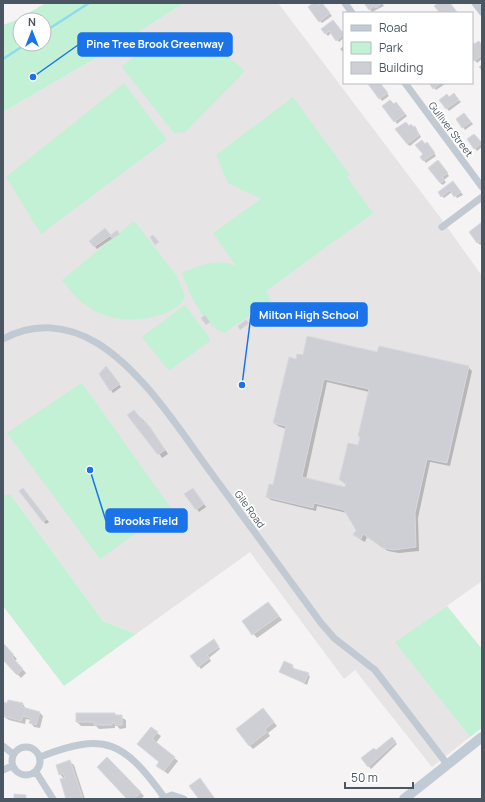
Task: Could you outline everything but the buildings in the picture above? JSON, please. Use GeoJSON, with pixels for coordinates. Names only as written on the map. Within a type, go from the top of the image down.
{"type":"FeatureCollection","features":[{"type":"Feature","properties":{"kind":"main road"},"geometry":{"type":"LineString","coordinates":[[404,799],[482,737]]}},
{"type":"Feature","properties":{"kind":"street"},"geometry":{"type":"LineString","coordinates":[[345,3],[351,12]]}},
{"type":"Feature","properties":{"kind":"street"},"geometry":{"type":"LineString","coordinates":[[475,3],[482,12]]}},
{"type":"Feature","properties":{"kind":"street","name":"Gulliver Street"},"geometry":{"type":"LineString","coordinates":[[406,84],[482,186]]}},
{"type":"Feature","properties":{"kind":"street"},"geometry":{"type":"LineString","coordinates":[[442,227],[482,197]]}},
{"type":"Feature","properties":{"kind":"street","name":"Gile Road"},"geometry":{"type":"LineString","coordinates":[[3,339],[29,328],[61,328],[79,334],[98,343],[128,368],[173,422],[320,623],[334,638],[375,670],[447,764]]}},
{"type":"Feature","properties":{"kind":"street"},"geometry":{"type":"LineString","coordinates":[[40,757],[83,744],[102,744],[115,747],[137,762],[163,798],[175,795],[184,799]]}},
{"type":"Feature","properties":{"kind":"street"},"geometry":{"type":"LineString","coordinates":[[3,746],[13,754]]}},
{"type":"Feature","properties":{"kind":"street"},"geometry":{"type":"LineString","coordinates":[[20,749],[28,749],[36,752],[40,757],[40,765],[36,772],[24,774],[15,770],[11,761],[13,754],[20,749]]}},
{"type":"Feature","properties":{"kind":"street"},"geometry":{"type":"LineString","coordinates":[[3,770],[12,766]]}},
{"type":"Feature","properties":{"kind":"street"},"geometry":{"type":"LineString","coordinates":[[36,772],[53,799]]}},
{"type":"Feature","properties":{"kind":"shaded area"},"geometry":{"type":"Polygon","coordinates":[[[184,3],[278,3],[440,217],[482,276],[482,581],[396,642],[470,737],[432,767],[355,670],[344,679],[250,552],[136,634],[103,621],[11,495],[3,495],[3,112],[122,43],[184,3]]]}},
{"type":"Feature","properties":{"kind":"green space"},"geometry":{"type":"Polygon","coordinates":[[[46,3],[184,3],[122,43],[3,112],[3,25],[12,22],[12,52],[52,52],[52,12],[30,12],[46,3]]]}},
{"type":"Feature","properties":{"kind":"green space"},"geometry":{"type":"Polygon","coordinates":[[[187,41],[220,50],[245,71],[185,132],[174,133],[121,66],[149,47],[187,41]]]}},
{"type":"Feature","properties":{"kind":"green space"},"geometry":{"type":"Polygon","coordinates":[[[124,83],[167,140],[41,234],[6,177],[124,83]]]}},
{"type":"Feature","properties":{"kind":"green space"},"geometry":{"type":"Polygon","coordinates":[[[293,97],[350,175],[347,177],[373,213],[266,291],[271,301],[224,333],[216,329],[203,316],[193,299],[182,273],[195,267],[216,263],[236,266],[213,233],[261,199],[228,183],[216,155],[293,97]]]}},
{"type":"Feature","properties":{"kind":"green space"},"geometry":{"type":"Polygon","coordinates":[[[134,221],[177,276],[185,296],[173,309],[164,314],[142,319],[113,318],[88,307],[69,289],[62,280],[134,221]]]}},
{"type":"Feature","properties":{"kind":"green space"},"geometry":{"type":"Polygon","coordinates":[[[185,305],[211,340],[169,371],[142,337],[185,305]]]}},
{"type":"Feature","properties":{"kind":"green space"},"geometry":{"type":"Polygon","coordinates":[[[82,383],[171,508],[100,559],[7,433],[82,383]]]}},
{"type":"Feature","properties":{"kind":"green space"},"geometry":{"type":"Polygon","coordinates":[[[3,495],[11,495],[103,621],[136,634],[64,686],[3,606],[3,495]]]}},
{"type":"Feature","properties":{"kind":"green space"},"geometry":{"type":"Polygon","coordinates":[[[447,606],[482,649],[482,728],[470,737],[395,642],[447,606]]]}},
{"type":"Feature","properties":{"kind":"waterway"},"geometry":{"type":"LineString","coordinates":[[52,27],[89,3]]}},
{"type":"Feature","properties":{"kind":"waterway"},"geometry":{"type":"LineString","coordinates":[[3,59],[14,52]]}},
{"type":"Feature","properties":{"kind":"place","name":"Pine Tree Brook Greenway"},"geometry":{"type":"Point","coordinates":[33,77]}},
{"type":"Feature","properties":{"kind":"place","name":"Milton High School"},"geometry":{"type":"Point","coordinates":[242,385]}},
{"type":"Feature","properties":{"kind":"place","name":"Brooks Field"},"geometry":{"type":"Point","coordinates":[90,470]}}]}
